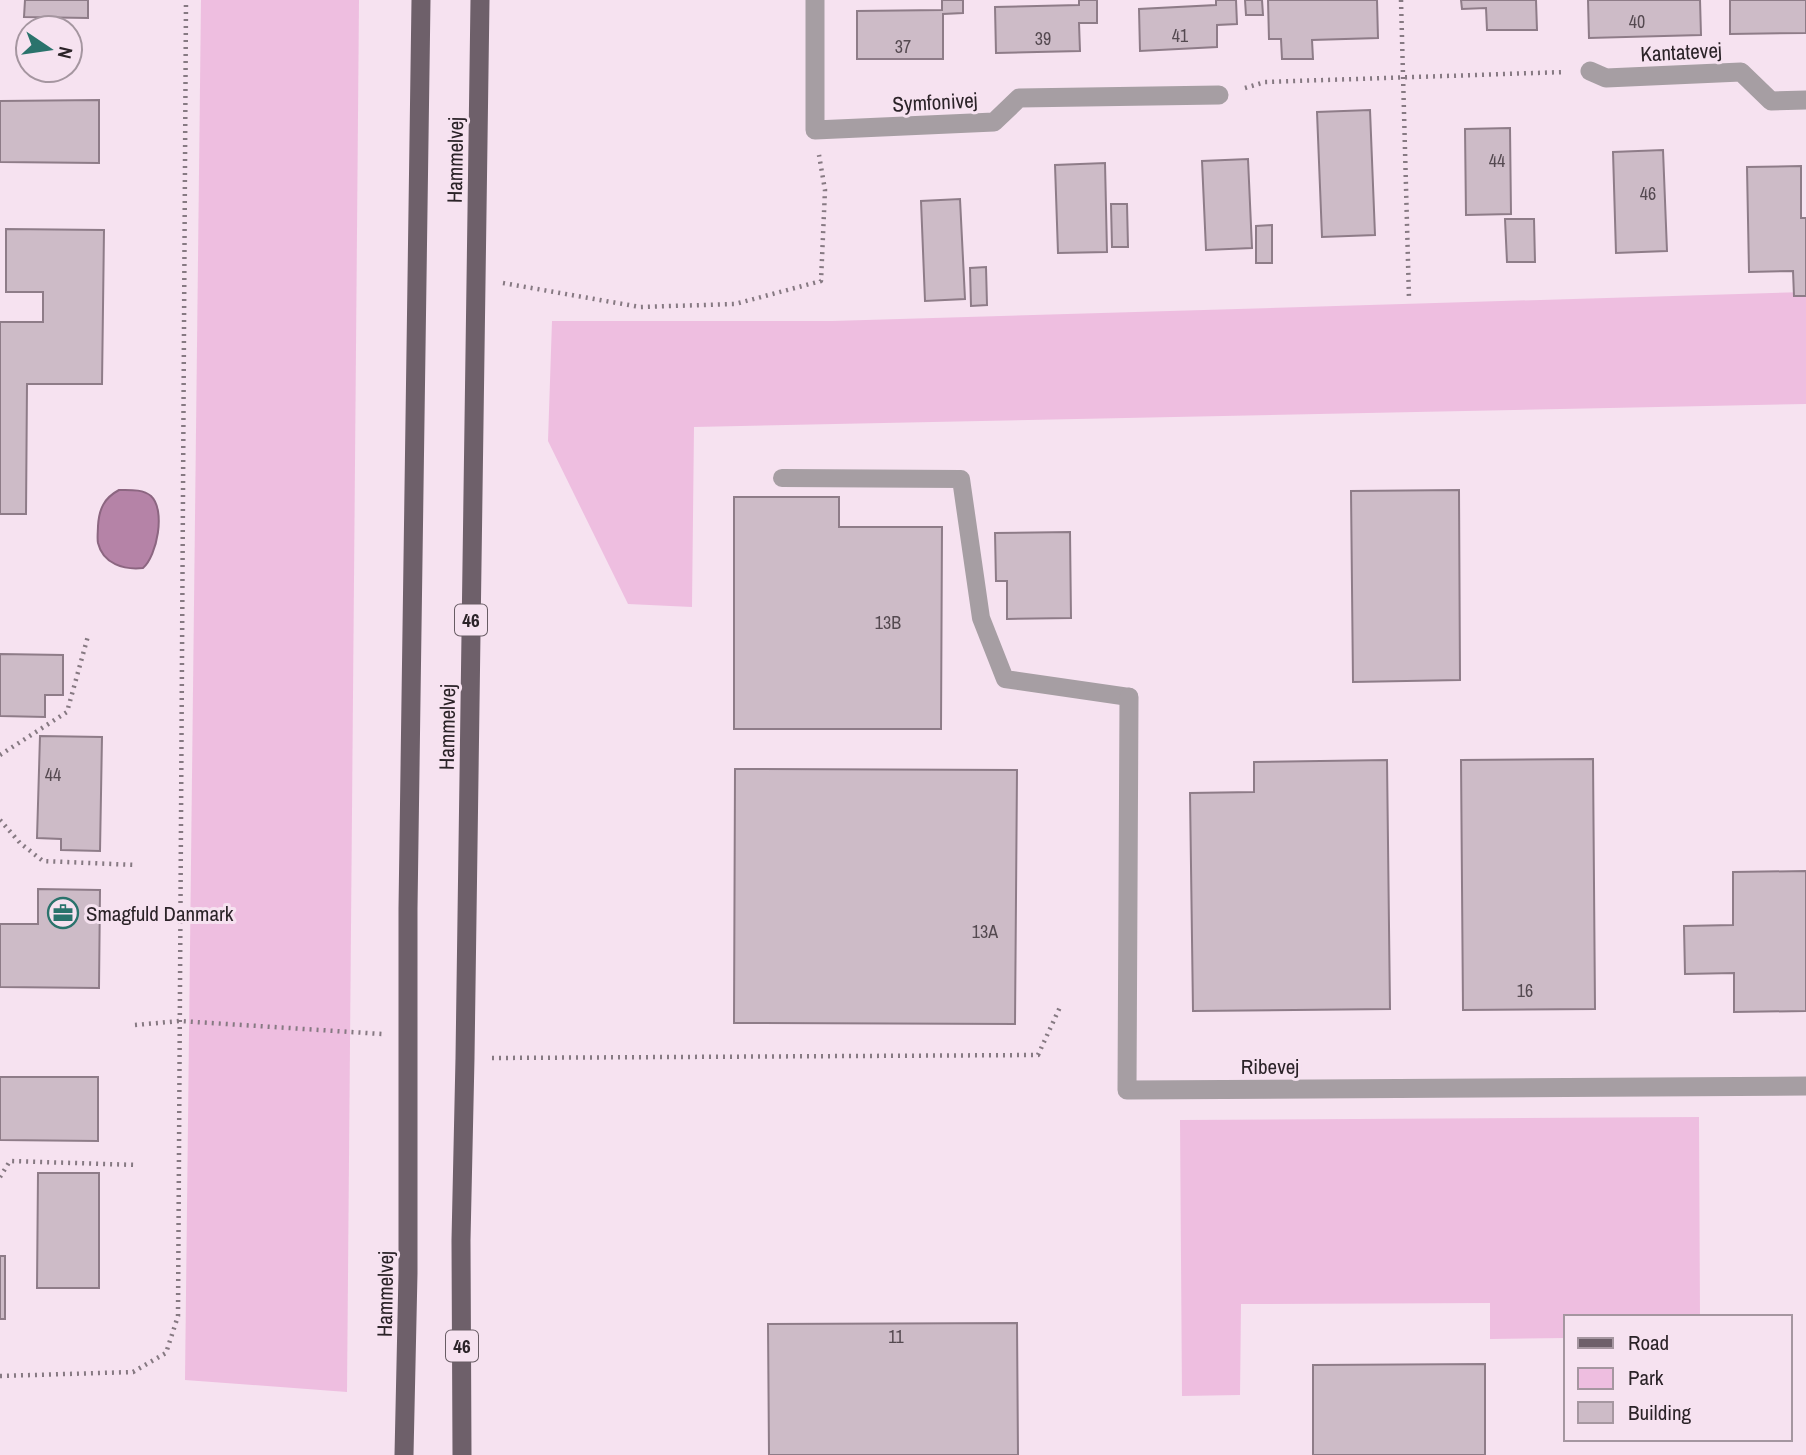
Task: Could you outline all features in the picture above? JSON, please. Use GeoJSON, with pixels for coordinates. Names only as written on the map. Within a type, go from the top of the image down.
{"type":"FeatureCollection","features":[{"type":"Feature","properties":{"kind":"main road","name":"Hammelvej"},"geometry":{"type":"LineString","coordinates":[[404,1455],[408,1273],[408,881],[421,0]]}},
{"type":"Feature","properties":{"kind":"main road","name":"Hammelvej"},"geometry":{"type":"LineString","coordinates":[[462,1455],[461,1240],[481,0]]}},
{"type":"Feature","properties":{"kind":"main road"},"geometry":{"type":"LineString","coordinates":[[394,1455],[408,1273]]}},
{"type":"Feature","properties":{"kind":"main road"},"geometry":{"type":"LineString","coordinates":[[408,1273],[415,1455]]}},
{"type":"Feature","properties":{"kind":"street"},"geometry":{"type":"LineString","coordinates":[[815,0],[815,130]]}},
{"type":"Feature","properties":{"kind":"street","name":"Kantatevej"},"geometry":{"type":"LineString","coordinates":[[1590,71],[1606,78],[1741,72],[1771,101],[1806,100]]}},
{"type":"Feature","properties":{"kind":"street","name":"Symfonivej"},"geometry":{"type":"LineString","coordinates":[[815,130],[994,122],[1019,97],[1219,94]]}},
{"type":"Feature","properties":{"kind":"street","name":"Ribevej"},"geometry":{"type":"LineString","coordinates":[[1129,697],[1127,1090],[1806,1086]]}},
{"type":"Feature","properties":{"kind":"lane"},"geometry":{"type":"LineString","coordinates":[[782,478],[961,479],[981,618],[1005,679],[1129,697]]}},
{"type":"Feature","properties":{"kind":"path"},"geometry":{"type":"LineString","coordinates":[[0,1376],[133,1372],[166,1353],[178,1316],[186,0]]}},
{"type":"Feature","properties":{"kind":"path"},"geometry":{"type":"LineString","coordinates":[[1401,0],[1409,299]]}},
{"type":"Feature","properties":{"kind":"path"},"geometry":{"type":"LineString","coordinates":[[1219,94],[1265,82],[1590,71]]}},
{"type":"Feature","properties":{"kind":"path"},"geometry":{"type":"LineString","coordinates":[[476,278],[640,307],[735,304],[821,281],[825,190],[815,130]]}},
{"type":"Feature","properties":{"kind":"path"},"geometry":{"type":"LineString","coordinates":[[0,755],[67,712],[88,636]]}},
{"type":"Feature","properties":{"kind":"path"},"geometry":{"type":"LineString","coordinates":[[0,820],[19,843],[43,861],[135,865]]}},
{"type":"Feature","properties":{"kind":"path"},"geometry":{"type":"LineString","coordinates":[[465,1058],[1038,1055],[1060,1007]]}},
{"type":"Feature","properties":{"kind":"path"},"geometry":{"type":"LineString","coordinates":[[135,1025],[180,1021],[408,1035]]}},
{"type":"Feature","properties":{"kind":"path"},"geometry":{"type":"LineString","coordinates":[[0,1177],[10,1161],[138,1165]]}},
{"type":"Feature","properties":{"kind":"green space"},"geometry":{"type":"Polygon","coordinates":[[[201,0],[359,0],[347,1392],[185,1380],[201,0]]]}},
{"type":"Feature","properties":{"kind":"green space"},"geometry":{"type":"Polygon","coordinates":[[[1806,292],[1806,404],[694,427],[692,607],[628,604],[548,441],[552,321],[832,321],[1806,292]]]}},
{"type":"Feature","properties":{"kind":"green space"},"geometry":{"type":"Polygon","coordinates":[[[1699,1117],[1700,1315],[1564,1315],[1564,1338],[1490,1339],[1490,1303],[1241,1304],[1240,1395],[1182,1396],[1180,1120],[1699,1117]]]}},
{"type":"Feature","properties":{"kind":"shaded area"},"geometry":{"type":"Polygon","coordinates":[[[119,490],[144,492],[156,503],[159,522],[156,544],[143,568],[122,567],[109,561],[98,543],[101,509],[106,500],[119,490]]]}},
{"type":"Feature","properties":{"kind":"building"},"geometry":{"type":"Polygon","coordinates":[[[25,0],[88,0],[88,18],[84,18],[84,14],[24,14],[25,0]]]}},
{"type":"Feature","properties":{"kind":"building"},"geometry":{"type":"Polygon","coordinates":[[[942,0],[963,0],[963,13],[943,14],[943,59],[857,59],[857,11],[942,10],[942,0]]]}},
{"type":"Feature","properties":{"kind":"building"},"geometry":{"type":"Polygon","coordinates":[[[1079,0],[1097,0],[1097,23],[1079,23],[1080,51],[996,53],[995,7],[1079,5],[1079,0]]]}},
{"type":"Feature","properties":{"kind":"building"},"geometry":{"type":"Polygon","coordinates":[[[1216,0],[1236,0],[1237,24],[1217,25],[1217,47],[1140,51],[1139,9],[1216,5],[1216,0]]]}},
{"type":"Feature","properties":{"kind":"building"},"geometry":{"type":"Polygon","coordinates":[[[1245,0],[1262,0],[1263,15],[1246,15],[1245,0]]]}},
{"type":"Feature","properties":{"kind":"building"},"geometry":{"type":"Polygon","coordinates":[[[1268,0],[1377,0],[1378,38],[1312,40],[1313,59],[1282,59],[1281,39],[1269,39],[1268,0]]]}},
{"type":"Feature","properties":{"kind":"building"},"geometry":{"type":"Polygon","coordinates":[[[1461,0],[1536,0],[1537,30],[1487,30],[1486,8],[1462,9],[1461,0]]]}},
{"type":"Feature","properties":{"kind":"building"},"geometry":{"type":"Polygon","coordinates":[[[1588,0],[1700,0],[1701,35],[1589,38],[1588,0]]]}},
{"type":"Feature","properties":{"kind":"building"},"geometry":{"type":"Polygon","coordinates":[[[1730,0],[1806,0],[1806,33],[1730,34],[1730,0]]]}},
{"type":"Feature","properties":{"kind":"building"},"geometry":{"type":"Polygon","coordinates":[[[99,100],[99,163],[0,162],[0,101],[99,100]]]}},
{"type":"Feature","properties":{"kind":"building"},"geometry":{"type":"Polygon","coordinates":[[[1370,110],[1375,235],[1322,237],[1317,112],[1370,110]]]}},
{"type":"Feature","properties":{"kind":"building"},"geometry":{"type":"Polygon","coordinates":[[[1510,128],[1511,214],[1466,215],[1465,129],[1510,128]]]}},
{"type":"Feature","properties":{"kind":"building"},"geometry":{"type":"Polygon","coordinates":[[[1663,150],[1667,251],[1616,253],[1613,152],[1663,150]]]}},
{"type":"Feature","properties":{"kind":"building"},"geometry":{"type":"Polygon","coordinates":[[[1248,159],[1252,248],[1206,250],[1202,161],[1248,159]]]}},
{"type":"Feature","properties":{"kind":"building"},"geometry":{"type":"Polygon","coordinates":[[[1105,163],[1107,252],[1058,253],[1055,165],[1105,163]]]}},
{"type":"Feature","properties":{"kind":"building"},"geometry":{"type":"Polygon","coordinates":[[[1801,166],[1801,218],[1806,218],[1806,296],[1794,296],[1793,271],[1749,272],[1747,167],[1801,166]]]}},
{"type":"Feature","properties":{"kind":"building"},"geometry":{"type":"Polygon","coordinates":[[[960,199],[965,299],[925,301],[921,201],[960,199]]]}},
{"type":"Feature","properties":{"kind":"building"},"geometry":{"type":"Polygon","coordinates":[[[1111,204],[1127,204],[1128,247],[1112,247],[1111,204]]]}},
{"type":"Feature","properties":{"kind":"building"},"geometry":{"type":"Polygon","coordinates":[[[1505,219],[1534,219],[1535,262],[1507,262],[1505,219]]]}},
{"type":"Feature","properties":{"kind":"building"},"geometry":{"type":"Polygon","coordinates":[[[1272,225],[1272,263],[1256,263],[1256,226],[1272,225]]]}},
{"type":"Feature","properties":{"kind":"building"},"geometry":{"type":"Polygon","coordinates":[[[6,229],[104,230],[102,384],[27,384],[26,514],[0,514],[0,322],[43,322],[43,292],[6,292],[6,229]]]}},
{"type":"Feature","properties":{"kind":"building"},"geometry":{"type":"Polygon","coordinates":[[[986,267],[987,305],[971,306],[970,268],[986,267]]]}},
{"type":"Feature","properties":{"kind":"building"},"geometry":{"type":"Polygon","coordinates":[[[1459,490],[1460,680],[1353,682],[1351,491],[1459,490]]]}},
{"type":"Feature","properties":{"kind":"building"},"geometry":{"type":"Polygon","coordinates":[[[734,497],[839,497],[839,527],[942,527],[941,729],[734,729],[734,497]]]}},
{"type":"Feature","properties":{"kind":"building"},"geometry":{"type":"Polygon","coordinates":[[[1070,532],[1071,618],[1007,619],[1007,581],[996,581],[995,533],[1070,532]]]}},
{"type":"Feature","properties":{"kind":"building"},"geometry":{"type":"Polygon","coordinates":[[[0,654],[63,655],[63,695],[45,695],[45,717],[0,716],[0,654]]]}},
{"type":"Feature","properties":{"kind":"building"},"geometry":{"type":"Polygon","coordinates":[[[40,736],[102,737],[100,851],[61,850],[61,839],[37,838],[40,736]]]}},
{"type":"Feature","properties":{"kind":"building"},"geometry":{"type":"Polygon","coordinates":[[[1593,759],[1595,1009],[1463,1010],[1461,760],[1593,759]]]}},
{"type":"Feature","properties":{"kind":"building"},"geometry":{"type":"Polygon","coordinates":[[[1387,760],[1390,1009],[1193,1011],[1190,793],[1254,792],[1254,762],[1387,760]]]}},
{"type":"Feature","properties":{"kind":"building"},"geometry":{"type":"Polygon","coordinates":[[[735,769],[1017,770],[1015,1024],[734,1023],[735,769]]]}},
{"type":"Feature","properties":{"kind":"building"},"geometry":{"type":"Polygon","coordinates":[[[1806,871],[1806,1011],[1734,1012],[1734,973],[1685,974],[1684,926],[1733,925],[1733,872],[1806,871]]]}},
{"type":"Feature","properties":{"kind":"building"},"geometry":{"type":"Polygon","coordinates":[[[38,889],[100,890],[99,988],[0,987],[0,924],[38,924],[38,889]]]}},
{"type":"Feature","properties":{"kind":"building"},"geometry":{"type":"Polygon","coordinates":[[[0,1077],[98,1077],[98,1141],[0,1140],[0,1077]]]}},
{"type":"Feature","properties":{"kind":"building"},"geometry":{"type":"Polygon","coordinates":[[[38,1173],[99,1173],[99,1288],[37,1288],[38,1173]]]}},
{"type":"Feature","properties":{"kind":"building"},"geometry":{"type":"Polygon","coordinates":[[[0,1256],[5,1256],[5,1319],[0,1319],[0,1256]]]}},
{"type":"Feature","properties":{"kind":"building"},"geometry":{"type":"Polygon","coordinates":[[[1017,1323],[1018,1455],[769,1455],[768,1324],[1017,1323]]]}},
{"type":"Feature","properties":{"kind":"building"},"geometry":{"type":"Polygon","coordinates":[[[1485,1364],[1485,1455],[1313,1455],[1313,1365],[1485,1364]]]}},
{"type":"Feature","properties":{"kind":"place","name":"Smagfuld Danmark"},"geometry":{"type":"Point","coordinates":[63,913]}}]}
